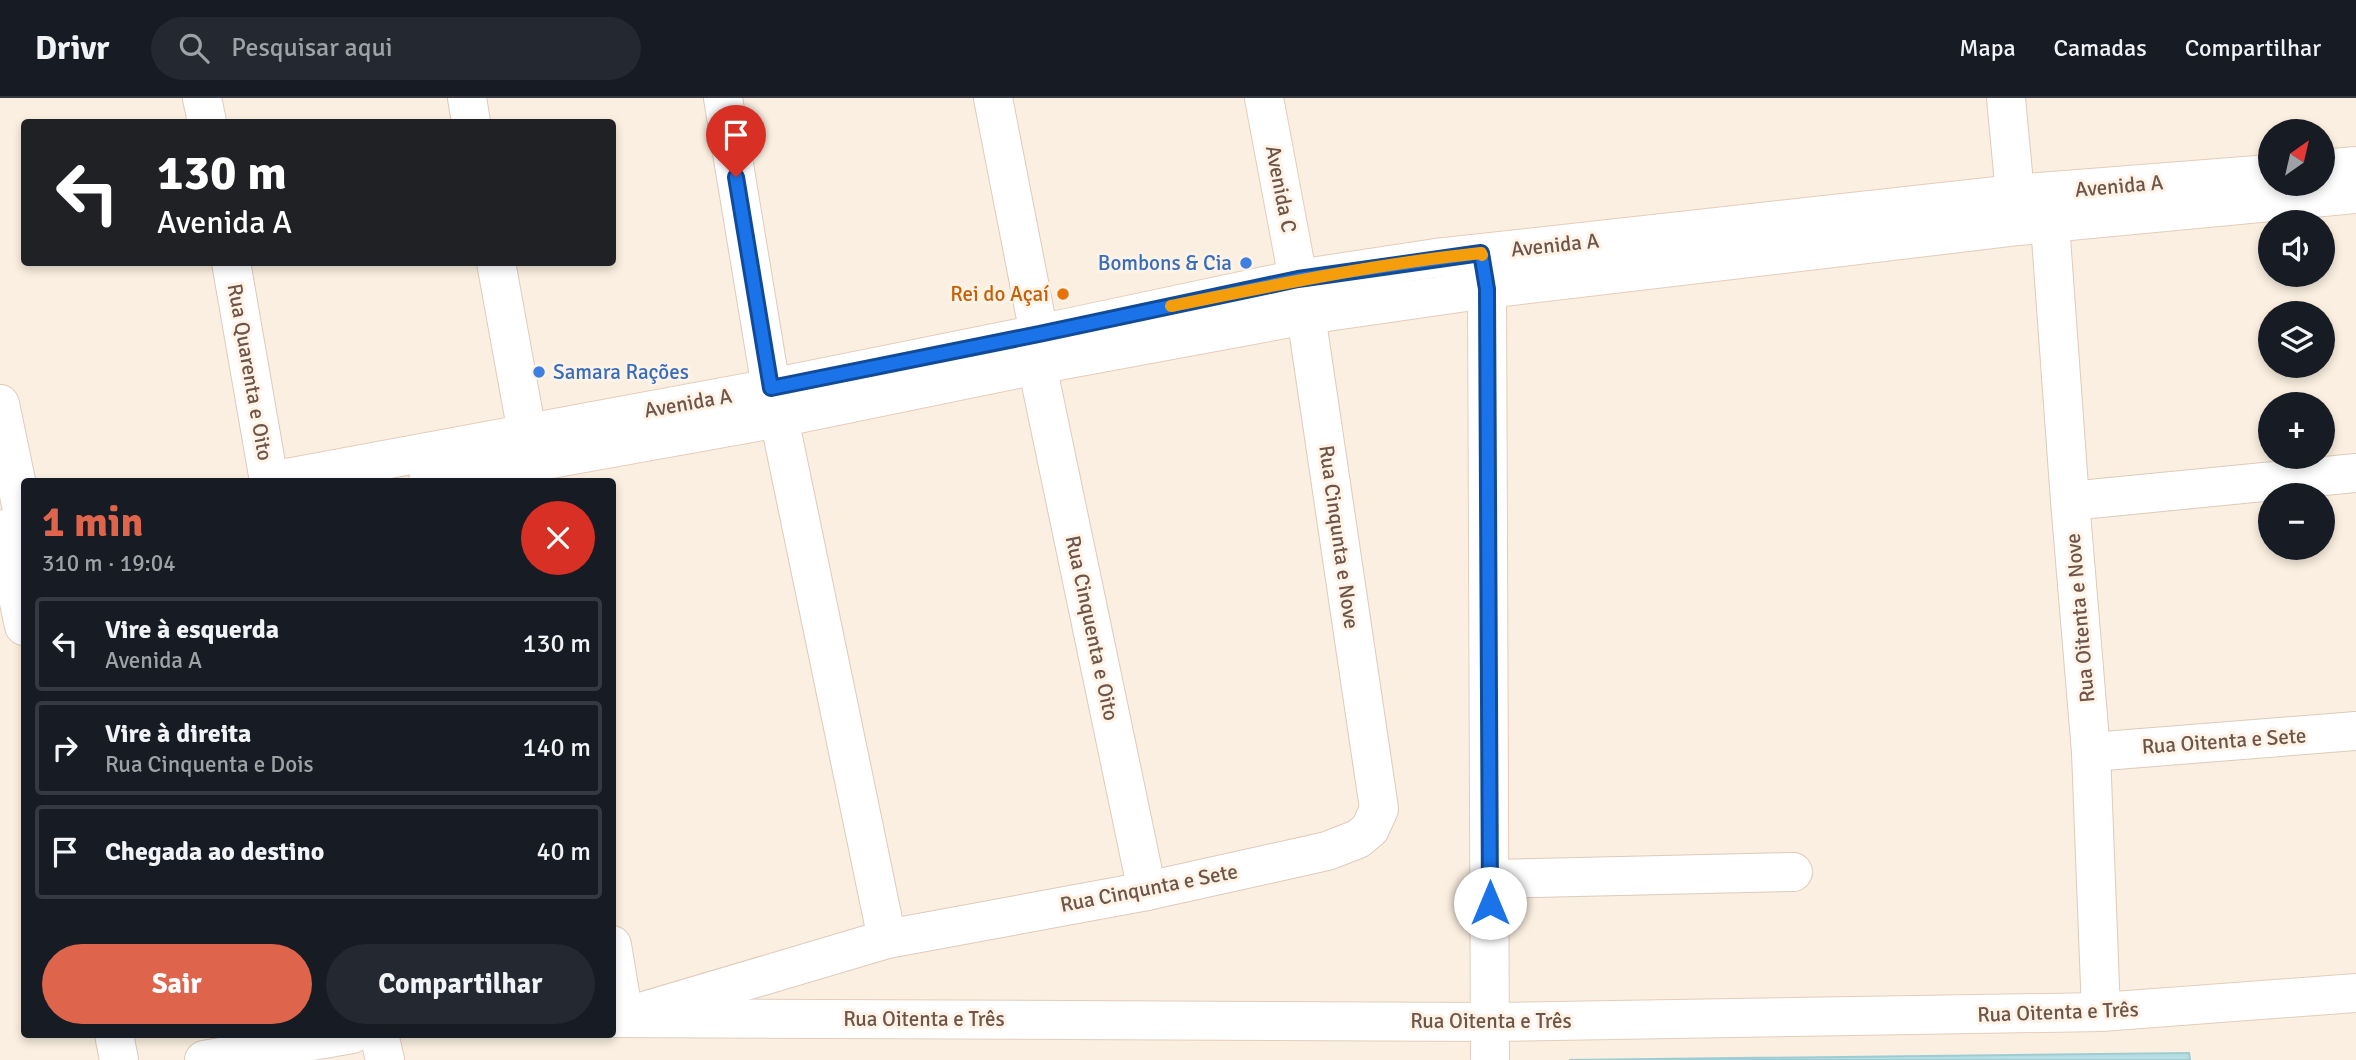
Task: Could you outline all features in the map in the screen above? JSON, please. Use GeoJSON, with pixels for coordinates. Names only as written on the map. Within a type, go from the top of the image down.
{"type":"FeatureCollection","features":[{"type":"Feature","properties":{"kind":"street"},"geometry":{"type":"LineString","coordinates":[[202,98],[206,119]]}},
{"type":"Feature","properties":{"kind":"street"},"geometry":{"type":"LineString","coordinates":[[467,98],[470,119]]}},
{"type":"Feature","properties":{"kind":"street"},"geometry":{"type":"LineString","coordinates":[[723,98],[775,403],[887,939]]}},
{"type":"Feature","properties":{"kind":"street","name":"Rua Cinquenta e Oito"},"geometry":{"type":"LineString","coordinates":[[993,98],[1038,350],[1147,891]]}},
{"type":"Feature","properties":{"kind":"street","name":"Avenida C"},"geometry":{"type":"LineString","coordinates":[[1265,98],[1302,297]]}},
{"type":"Feature","properties":{"kind":"street"},"geometry":{"type":"LineString","coordinates":[[2006,98],[2015,194],[2050,224]]}},
{"type":"Feature","properties":{"kind":"street"},"geometry":{"type":"LineString","coordinates":[[2335,168],[2356,166]]}},
{"type":"Feature","properties":{"kind":"street","name":"Avenida A"},"geometry":{"type":"LineString","coordinates":[[441,478],[775,403],[1302,297],[2015,194],[2258,175]]}},
{"type":"Feature","properties":{"kind":"street","name":"Avenida A"},"geometry":{"type":"LineString","coordinates":[[1484,271],[2050,224],[2356,194]]}},
{"type":"Feature","properties":{"kind":"street","name":"Rua Oitenta e Nove"},"geometry":{"type":"LineString","coordinates":[[2050,224],[2091,752],[2101,1012]]}},
{"type":"Feature","properties":{"kind":"street","name":"Rua Quarenta e Oito"},"geometry":{"type":"LineString","coordinates":[[232,266],[269,478]]}},
{"type":"Feature","properties":{"kind":"street"},"geometry":{"type":"LineString","coordinates":[[497,266],[531,458]]}},
{"type":"Feature","properties":{"kind":"street"},"geometry":{"type":"LineString","coordinates":[[1484,271],[1490,1041]]}},
{"type":"Feature","properties":{"kind":"street","name":"Rua Cinqunta e Nove"},"geometry":{"type":"LineString","coordinates":[[1302,297],[1377,795]]}},
{"type":"Feature","properties":{"kind":"street"},"geometry":{"type":"LineString","coordinates":[[0,404],[21,505]]}},
{"type":"Feature","properties":{"kind":"street","name":"Avenida A"},"geometry":{"type":"LineString","coordinates":[[304,478],[531,458]]}},
{"type":"Feature","properties":{"kind":"street"},"geometry":{"type":"LineString","coordinates":[[2070,501],[2356,473]]}},
{"type":"Feature","properties":{"kind":"street"},"geometry":{"type":"LineString","coordinates":[[21,532],[9,555],[21,612]]}},
{"type":"Feature","properties":{"kind":"street","name":"Rua Oitenta e Sete"},"geometry":{"type":"LineString","coordinates":[[2091,752],[2356,731]]}},
{"type":"Feature","properties":{"kind":"street","name":"Rua Cinqunta e Sete"},"geometry":{"type":"LineString","coordinates":[[618,1017],[887,939],[1147,891],[1327,851],[1358,839],[1370,829],[1379,809],[1377,795]]}},
{"type":"Feature","properties":{"kind":"street"},"geometry":{"type":"LineString","coordinates":[[1490,879],[1793,872]]}},
{"type":"Feature","properties":{"kind":"street"},"geometry":{"type":"LineString","coordinates":[[616,993],[618,1017]]}},
{"type":"Feature","properties":{"kind":"street","name":"Rua Oitenta e Três"},"geometry":{"type":"LineString","coordinates":[[618,1017],[1490,1041],[2101,1012],[2356,993]]}},
{"type":"Feature","properties":{"kind":"street"},"geometry":{"type":"LineString","coordinates":[[115,1038],[120,1060]]}},
{"type":"Feature","properties":{"kind":"street"},"geometry":{"type":"LineString","coordinates":[[204,1060],[329,1038]]}},
{"type":"Feature","properties":{"kind":"street"},"geometry":{"type":"LineString","coordinates":[[380,1038],[385,1060]]}},
{"type":"Feature","properties":{"kind":"water"},"geometry":{"type":"Polygon","coordinates":[[[2189,1053],[2190,1060],[1569,1060],[2189,1053]]]}},
{"type":"Feature","properties":{"kind":"slow traffic"},"geometry":{"type":"LineString","coordinates":[[1171,306],[1298,279],[1436,258],[1482,255]]}},
{"type":"Feature","properties":{"kind":"place","name":"Bombons & Cia"},"geometry":{"type":"Point","coordinates":[1246,263]}},
{"type":"Feature","properties":{"kind":"place","name":"Rei do Açaí"},"geometry":{"type":"Point","coordinates":[1063,294]}},
{"type":"Feature","properties":{"kind":"place","name":"Samara Rações"},"geometry":{"type":"Point","coordinates":[539,372]}},
{"type":"Feature","properties":{"kind":"route"},"geometry":{"type":"LineString","coordinates":[[736,177],[771,388],[1298,279],[1481,253],[1487,289],[1490,903]]}}]}
